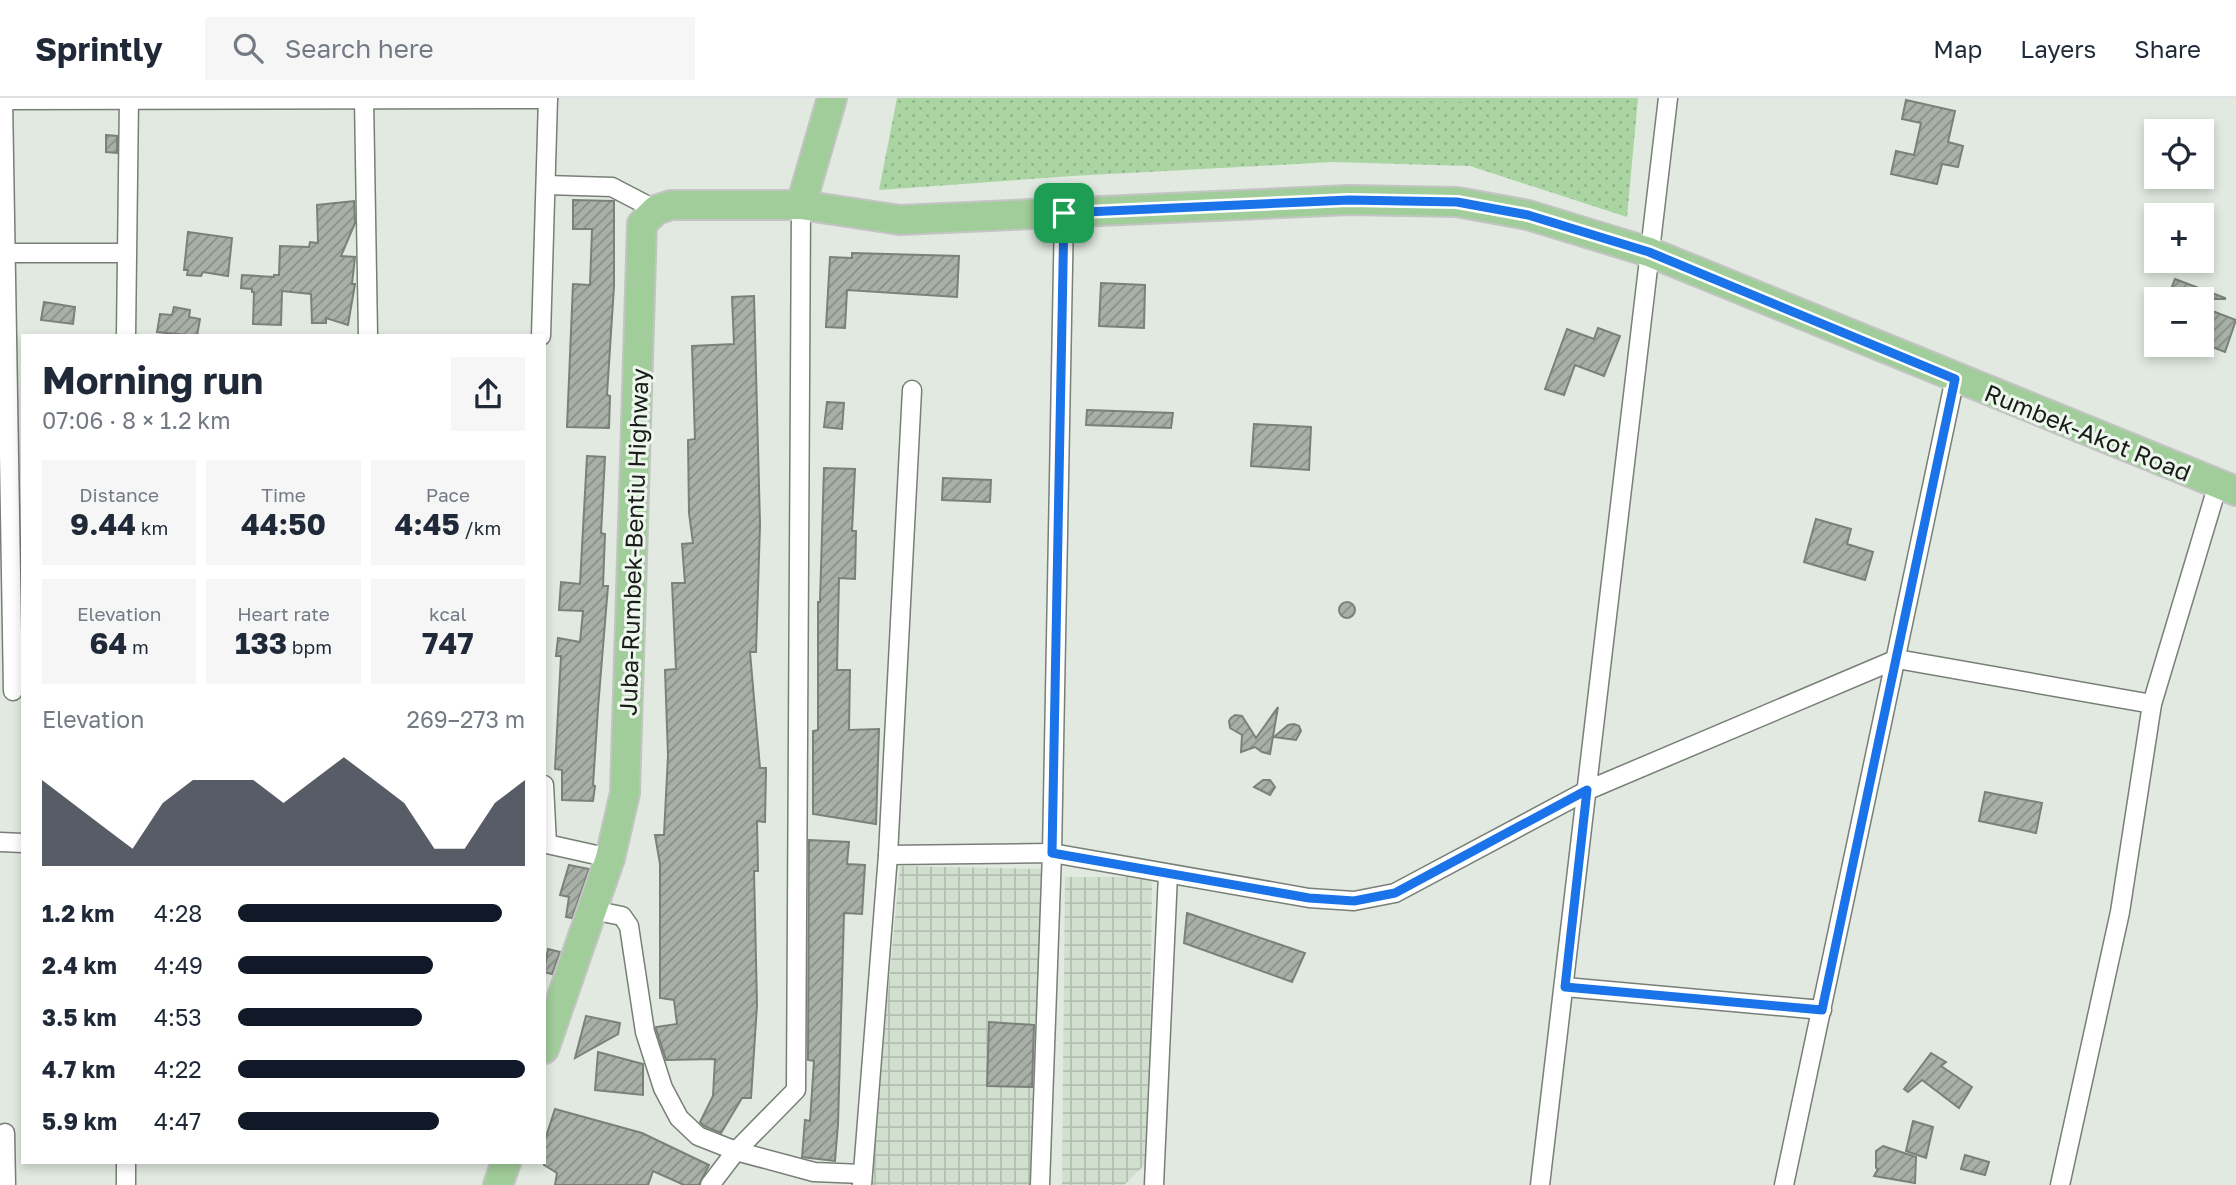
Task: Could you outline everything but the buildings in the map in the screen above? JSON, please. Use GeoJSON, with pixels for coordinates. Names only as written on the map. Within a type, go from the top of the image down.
{"type":"FeatureCollection","features":[{"type":"Feature","properties":{"kind":"main road"},"geometry":{"type":"LineString","coordinates":[[656,209],[671,205],[801,205],[832,98]]}},
{"type":"Feature","properties":{"kind":"main road","name":"Rumbek-Akot Road"},"geometry":{"type":"LineString","coordinates":[[801,205],[900,220],[1349,200],[1457,202],[1528,215],[1649,252],[2227,488]]}},
{"type":"Feature","properties":{"kind":"main road","name":"Juba-Rumbek-Bentiu Highway"},"geometry":{"type":"LineString","coordinates":[[546,1043],[610,858],[625,793],[642,224],[656,209]]}},
{"type":"Feature","properties":{"kind":"main road"},"geometry":{"type":"LineString","coordinates":[[498,1185],[505,1164]]}},
{"type":"Feature","properties":{"kind":"street"},"geometry":{"type":"LineString","coordinates":[[12,692],[10,402],[3,253],[1,100],[548,98],[541,334]]}},
{"type":"Feature","properties":{"kind":"street"},"geometry":{"type":"LineString","coordinates":[[1540,1185],[1668,98]]}},
{"type":"Feature","properties":{"kind":"street"},"geometry":{"type":"LineString","coordinates":[[126,334],[129,99]]}},
{"type":"Feature","properties":{"kind":"street"},"geometry":{"type":"LineString","coordinates":[[364,99],[368,334]]}},
{"type":"Feature","properties":{"kind":"street"},"geometry":{"type":"LineString","coordinates":[[546,185],[612,187],[656,209]]}},
{"type":"Feature","properties":{"kind":"street"},"geometry":{"type":"LineString","coordinates":[[710,1185],[736,1151],[796,1090],[801,205]]}},
{"type":"Feature","properties":{"kind":"street"},"geometry":{"type":"LineString","coordinates":[[1040,1185],[1052,853],[1064,213]]}},
{"type":"Feature","properties":{"kind":"street"},"geometry":{"type":"LineString","coordinates":[[3,253],[126,253]]}},
{"type":"Feature","properties":{"kind":"street"},"geometry":{"type":"LineString","coordinates":[[1784,1185],[1955,379]]}},
{"type":"Feature","properties":{"kind":"street"},"geometry":{"type":"LineString","coordinates":[[592,910],[622,916],[629,926],[645,1032],[663,1088],[679,1118],[698,1136],[736,1151],[814,1172],[862,1180],[888,855],[912,390]]}},
{"type":"Feature","properties":{"kind":"street"},"geometry":{"type":"LineString","coordinates":[[2060,1185],[2120,912],[2152,704],[2227,488]]}},
{"type":"Feature","properties":{"kind":"street"},"geometry":{"type":"LineString","coordinates":[[888,855],[1052,853],[1309,898],[1354,901],[1395,893],[1587,790],[1897,659],[2152,704]]}},
{"type":"Feature","properties":{"kind":"street"},"geometry":{"type":"LineString","coordinates":[[546,830],[547,844],[610,858]]}},
{"type":"Feature","properties":{"kind":"street"},"geometry":{"type":"LineString","coordinates":[[0,842],[21,843]]}},
{"type":"Feature","properties":{"kind":"street"},"geometry":{"type":"LineString","coordinates":[[1154,1185],[1168,874]]}},
{"type":"Feature","properties":{"kind":"street"},"geometry":{"type":"LineString","coordinates":[[1565,987],[1822,1010]]}},
{"type":"Feature","properties":{"kind":"street"},"geometry":{"type":"LineString","coordinates":[[6,1185],[9,1133]]}},
{"type":"Feature","properties":{"kind":"street"},"geometry":{"type":"LineString","coordinates":[[126,1164],[126,1185]]}},
{"type":"Feature","properties":{"kind":"shaded area"},"geometry":{"type":"Polygon","coordinates":[[[900,866],[1044,869],[1039,1185],[870,1185],[900,866]]]}},
{"type":"Feature","properties":{"kind":"shaded area"},"geometry":{"type":"Polygon","coordinates":[[[1065,877],[1152,877],[1149,1161],[1124,1185],[1062,1185],[1065,877]]]}},
{"type":"Feature","properties":{"kind":"green space"},"geometry":{"type":"Polygon","coordinates":[[[897,98],[1638,98],[1627,217],[1470,166],[1333,162],[879,190],[897,98]]]}},
{"type":"Feature","properties":{"kind":"green space"},"geometry":{"type":"Polygon","coordinates":[[[1245,98],[1471,98],[1471,102],[1245,98]]]}},
{"type":"Feature","properties":{"kind":"route"},"geometry":{"type":"LineString","coordinates":[[1349,200],[1457,202],[1528,215],[1649,252],[1955,379],[1822,1010],[1565,987],[1587,790],[1395,893],[1354,901],[1309,898],[1052,853],[1064,213],[1349,200]]}}]}
